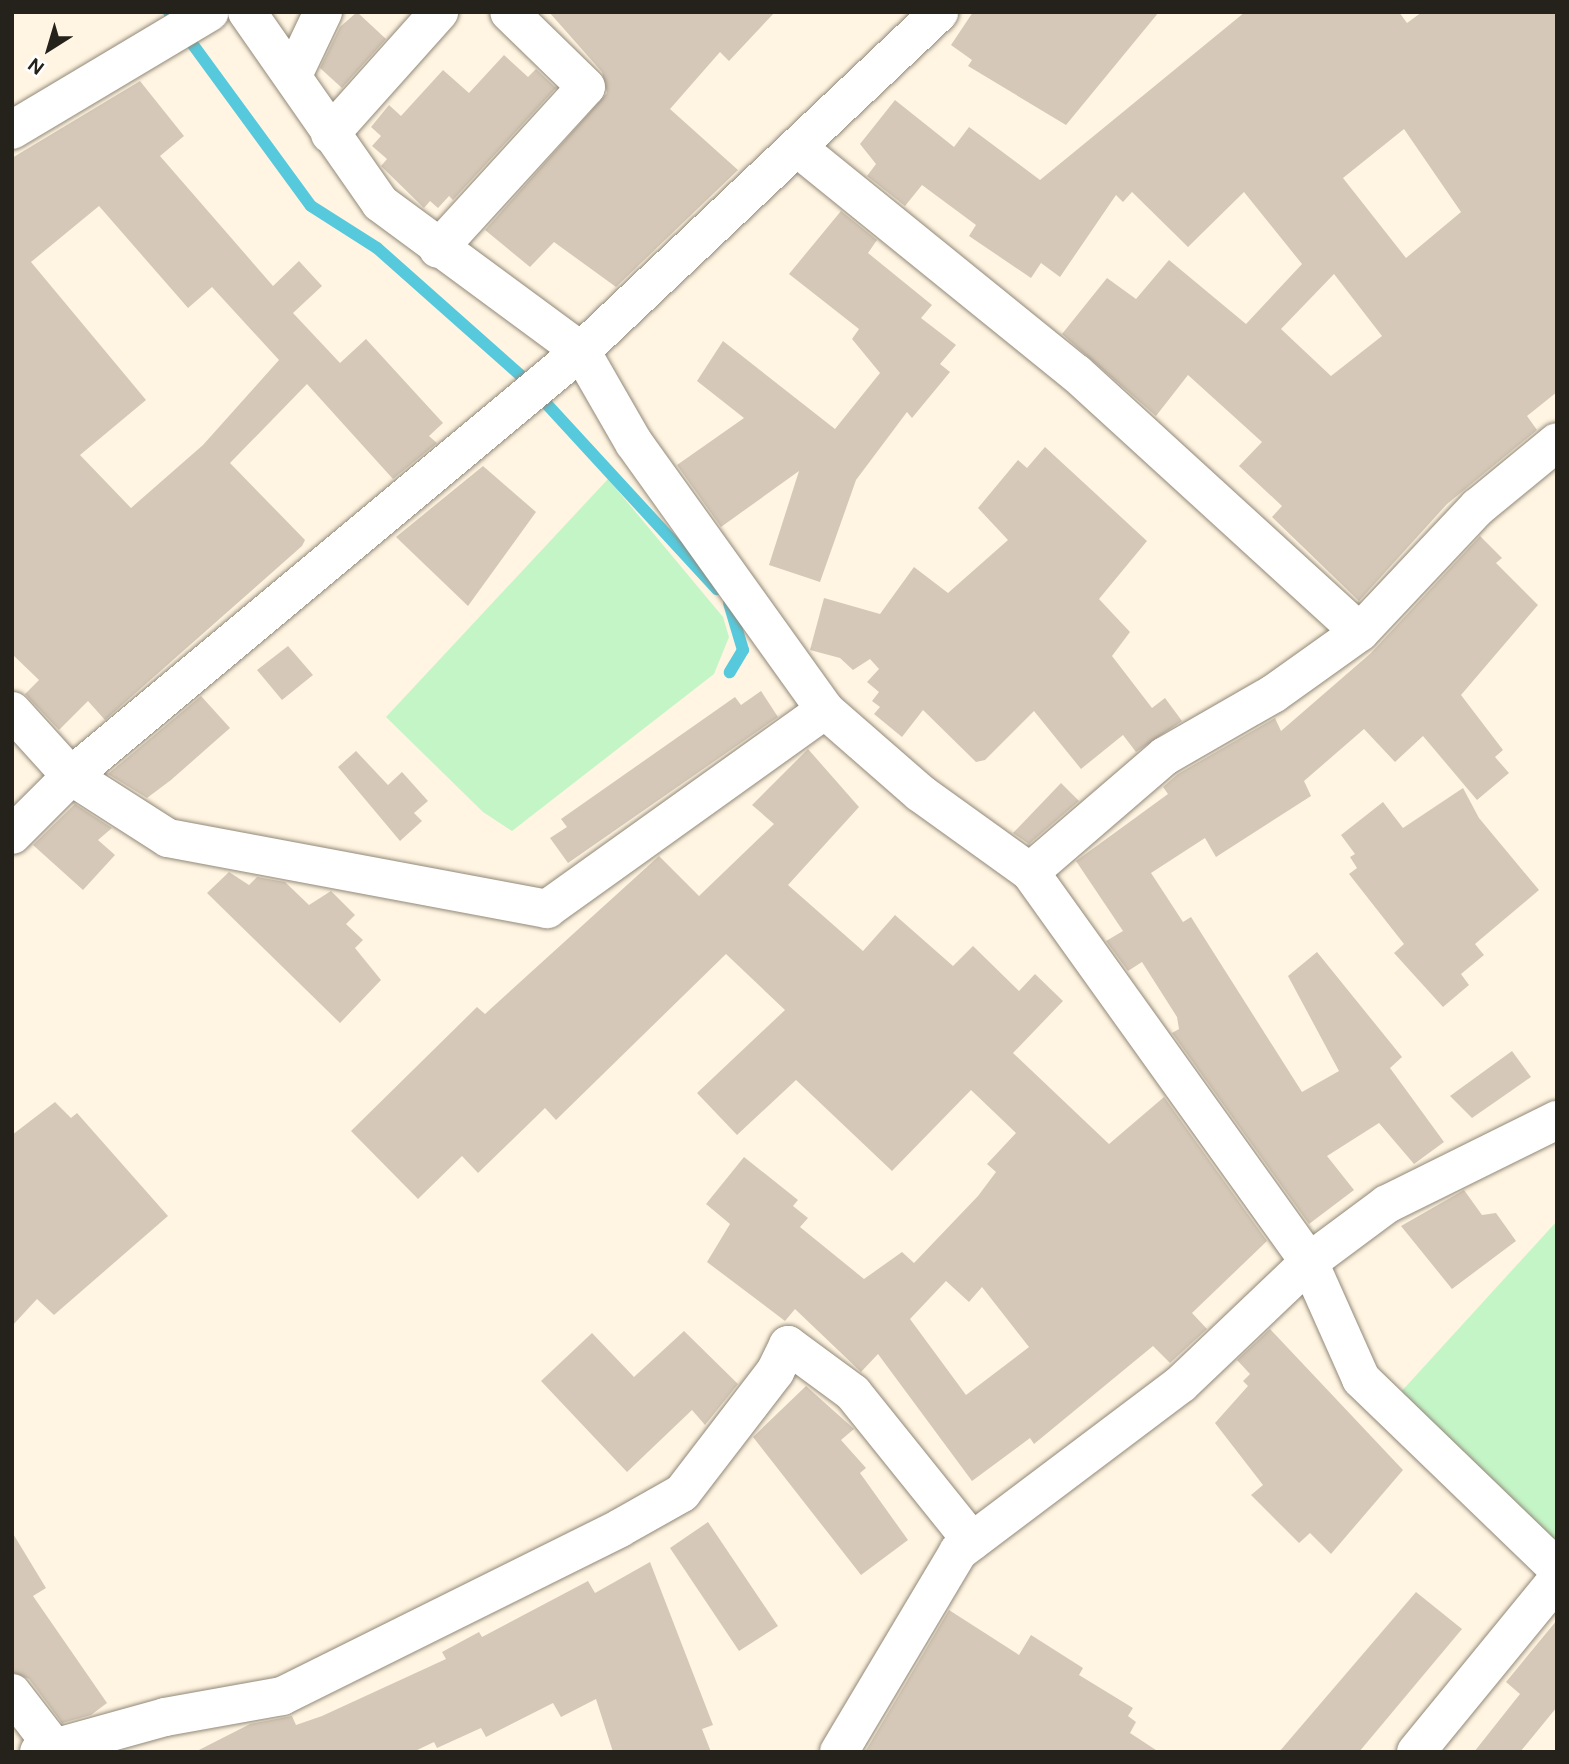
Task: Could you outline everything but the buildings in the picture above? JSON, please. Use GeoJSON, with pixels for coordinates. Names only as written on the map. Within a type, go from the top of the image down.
{"type":"FeatureCollection","features":[{"type":"Feature","properties":{"kind":"street"},"geometry":{"type":"LineString","coordinates":[[12,130],[210,12]]}},
{"type":"Feature","properties":{"kind":"street"},"geometry":{"type":"LineString","coordinates":[[247,12],[294,73],[330,134],[380,203],[438,249],[581,351],[634,443],[825,710],[920,793],[1030,872],[1309,1262],[1374,1395],[1557,1568]]}},
{"type":"Feature","properties":{"kind":"street"},"geometry":{"type":"LineString","coordinates":[[294,73],[323,12]]}},
{"type":"Feature","properties":{"kind":"street"},"geometry":{"type":"LineString","coordinates":[[330,134],[439,12]]}},
{"type":"Feature","properties":{"kind":"street"},"geometry":{"type":"LineString","coordinates":[[438,249],[586,87],[509,12]]}},
{"type":"Feature","properties":{"kind":"street"},"geometry":{"type":"LineString","coordinates":[[12,835],[71,776],[581,351],[799,149],[939,12]]}},
{"type":"Feature","properties":{"kind":"street"},"geometry":{"type":"LineString","coordinates":[[799,149],[1076,373],[1360,632]]}},
{"type":"Feature","properties":{"kind":"street"},"geometry":{"type":"LineString","coordinates":[[1030,872],[1165,756],[1273,694],[1360,632],[1478,507],[1557,442]]}},
{"type":"Feature","properties":{"kind":"street"},"geometry":{"type":"LineString","coordinates":[[12,711],[71,776],[168,838],[547,909],[825,710]]}},
{"type":"Feature","properties":{"kind":"street"},"geometry":{"type":"LineString","coordinates":[[839,1752],[958,1552],[1181,1384],[1309,1262],[1387,1204],[1557,1120]]}},
{"type":"Feature","properties":{"kind":"street"},"geometry":{"type":"LineString","coordinates":[[12,1693],[45,1749],[282,1696],[620,1528],[682,1493],[775,1372],[788,1345],[853,1393],[972,1541]]}},
{"type":"Feature","properties":{"kind":"street"},"geometry":{"type":"LineString","coordinates":[[1416,1752],[1557,1580]]}},
{"type":"Feature","properties":{"kind":"green space"},"geometry":{"type":"Polygon","coordinates":[[[608,479],[723,617],[729,637],[714,674],[512,831],[483,812],[386,717],[608,479]]]}},
{"type":"Feature","properties":{"kind":"green space"},"geometry":{"type":"Polygon","coordinates":[[[1557,1221],[1557,1551],[1399,1394],[1557,1221]]]}},
{"type":"Feature","properties":{"kind":"waterway"},"geometry":{"type":"LineString","coordinates":[[169,12],[311,206],[377,248],[520,375],[717,589]]}},
{"type":"Feature","properties":{"kind":"waterway"},"geometry":{"type":"LineString","coordinates":[[729,603],[743,650],[730,672]]}}]}
